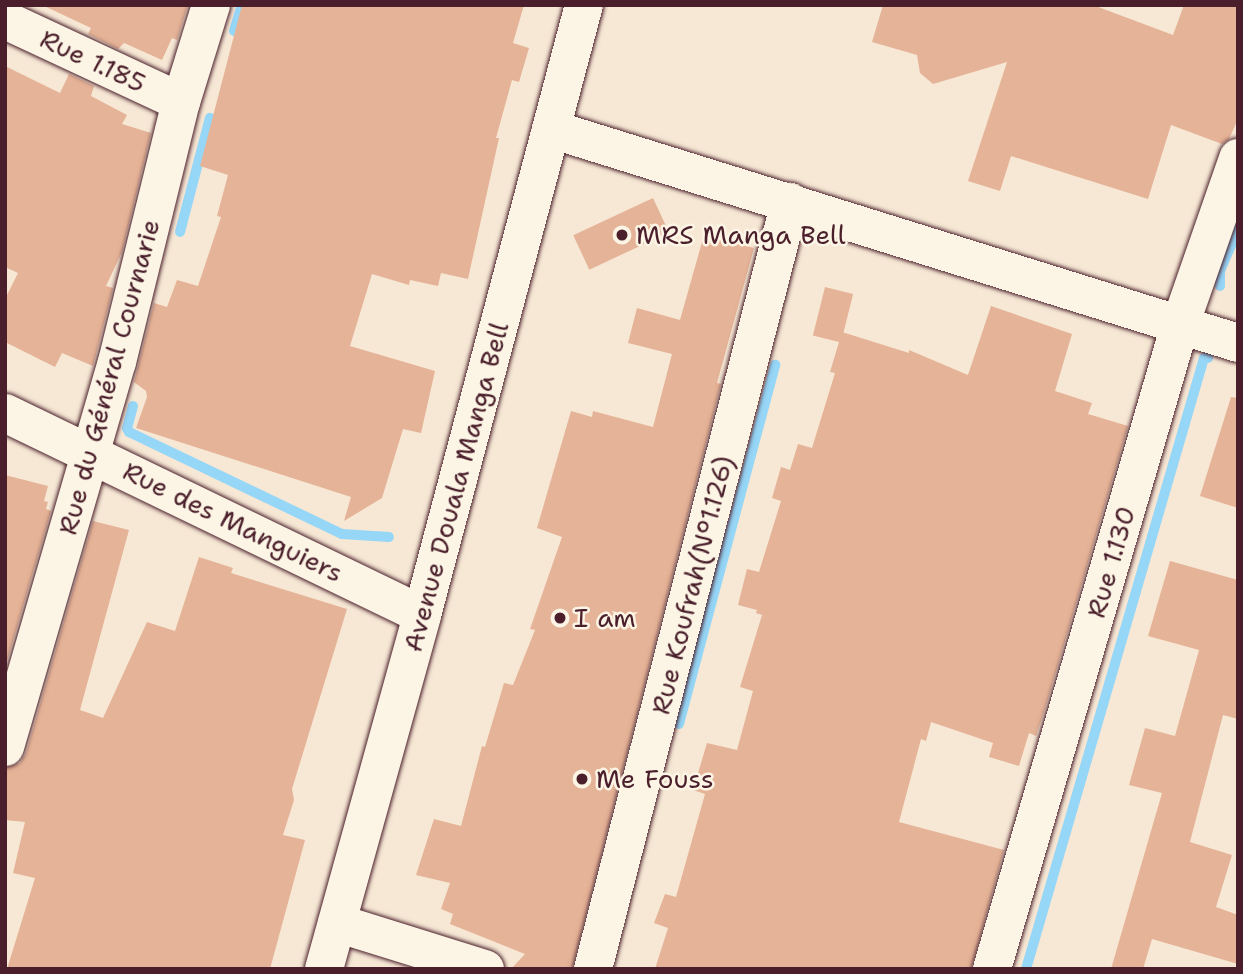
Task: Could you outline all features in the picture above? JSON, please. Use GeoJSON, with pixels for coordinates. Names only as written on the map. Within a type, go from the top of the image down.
{"type":"FeatureCollection","features":[{"type":"Feature","properties":{"kind":"street","name":"Rue du Général Cournarie"},"geometry":{"type":"LineString","coordinates":[[5,747],[117,362],[181,102],[211,5]]}},
{"type":"Feature","properties":{"kind":"street","name":"Avenue Douala Manga Bell"},"geometry":{"type":"LineString","coordinates":[[324,969],[422,615],[584,5]]}},
{"type":"Feature","properties":{"kind":"street","name":"Rue 1.185"},"geometry":{"type":"LineString","coordinates":[[5,20],[181,102]]}},
{"type":"Feature","properties":{"kind":"street"},"geometry":{"type":"LineString","coordinates":[[551,129],[1238,343]]}},
{"type":"Feature","properties":{"kind":"street","name":"Rue 1.130"},"geometry":{"type":"LineString","coordinates":[[992,969],[1181,325],[1238,158]]}},
{"type":"Feature","properties":{"kind":"street","name":"Rue Koufrah(N°1.126)"},"geometry":{"type":"LineString","coordinates":[[593,969],[790,202]]}},
{"type":"Feature","properties":{"kind":"street","name":"Rue des Manguiers"},"geometry":{"type":"LineString","coordinates":[[5,412],[422,615]]}},
{"type":"Feature","properties":{"kind":"street"},"geometry":{"type":"LineString","coordinates":[[337,923],[485,969]]}},
{"type":"Feature","properties":{"kind":"building"},"geometry":{"type":"Polygon","coordinates":[[[42,5],[188,5],[177,40],[172,38],[162,60],[124,43],[118,49],[88,34],[91,28],[42,5]]]}},
{"type":"Feature","properties":{"kind":"building"},"geometry":{"type":"Polygon","coordinates":[[[242,5],[524,5],[513,43],[529,48],[519,82],[512,80],[496,138],[499,138],[468,279],[441,273],[438,286],[410,280],[409,285],[372,274],[350,346],[435,371],[421,433],[403,429],[382,498],[344,521],[351,497],[136,428],[147,397],[146,391],[134,382],[154,303],[167,307],[177,280],[198,286],[221,217],[217,216],[228,175],[200,166],[242,5]]]}},
{"type":"Feature","properties":{"kind":"building"},"geometry":{"type":"Polygon","coordinates":[[[883,5],[1093,5],[1173,35],[1184,5],[1238,5],[1238,119],[1229,139],[1222,144],[1171,125],[1148,199],[1011,156],[1000,191],[968,181],[1007,62],[933,84],[920,73],[917,55],[872,42],[883,5]]]}},
{"type":"Feature","properties":{"kind":"building"},"geometry":{"type":"Polygon","coordinates":[[[5,66],[60,93],[69,74],[94,86],[91,96],[127,115],[122,124],[151,133],[122,252],[106,286],[113,288],[93,366],[62,353],[55,367],[5,342],[5,299],[18,273],[5,267],[5,66]]]}},
{"type":"Feature","properties":{"kind":"building","name":"MRS Manga Bell"},"geometry":{"type":"Polygon","coordinates":[[[653,198],[669,232],[589,270],[573,235],[653,198]]]}},
{"type":"Feature","properties":{"kind":"building"},"geometry":{"type":"Polygon","coordinates":[[[704,235],[754,248],[717,383],[721,384],[572,969],[511,969],[525,954],[450,924],[453,914],[441,909],[450,883],[416,875],[434,819],[461,826],[482,746],[485,747],[504,683],[513,685],[535,630],[530,629],[562,537],[537,528],[571,411],[592,417],[593,411],[653,427],[672,354],[628,343],[637,308],[680,320],[704,235]]]}},
{"type":"Feature","properties":{"kind":"building"},"geometry":{"type":"Polygon","coordinates":[[[825,287],[853,294],[841,343],[813,336],[825,287]]]}},
{"type":"Feature","properties":{"kind":"building"},"geometry":{"type":"Polygon","coordinates":[[[991,306],[1072,334],[1055,391],[1092,403],[1088,414],[1128,426],[1045,709],[1036,736],[1029,733],[1019,766],[989,757],[993,743],[931,722],[926,741],[921,739],[899,822],[1004,850],[971,969],[655,969],[668,928],[654,923],[665,894],[676,897],[705,794],[693,790],[707,743],[737,750],[753,691],[740,687],[762,615],[756,613],[757,610],[738,605],[747,569],[759,572],[781,501],[772,498],[781,467],[790,470],[798,444],[812,448],[835,373],[830,372],[842,332],[909,353],[909,350],[968,375],[991,306]]]}},
{"type":"Feature","properties":{"kind":"building"},"geometry":{"type":"Polygon","coordinates":[[[1231,397],[1238,398],[1238,508],[1200,496],[1231,397]]]}},
{"type":"Feature","properties":{"kind":"building"},"geometry":{"type":"Polygon","coordinates":[[[5,475],[48,486],[44,501],[48,502],[46,509],[51,511],[5,668],[5,475]]]}},
{"type":"Feature","properties":{"kind":"building"},"geometry":{"type":"Polygon","coordinates":[[[93,521],[129,530],[80,710],[103,718],[147,622],[175,631],[199,557],[233,568],[231,573],[347,609],[292,789],[294,800],[283,835],[305,840],[270,969],[7,969],[35,878],[13,873],[25,822],[5,820],[5,768],[20,763],[26,753],[93,521]]]}},
{"type":"Feature","properties":{"kind":"building"},"geometry":{"type":"Polygon","coordinates":[[[1170,561],[1238,580],[1238,719],[1223,715],[1190,842],[1232,855],[1216,907],[1238,915],[1238,964],[1152,939],[1143,969],[1111,969],[1162,793],[1129,785],[1145,728],[1175,736],[1199,650],[1148,636],[1170,561]]]}},
{"type":"Feature","properties":{"kind":"waterway"},"geometry":{"type":"LineString","coordinates":[[234,31],[242,5]]}},
{"type":"Feature","properties":{"kind":"waterway"},"geometry":{"type":"LineString","coordinates":[[180,232],[210,118]]}},
{"type":"Feature","properties":{"kind":"waterway"},"geometry":{"type":"LineString","coordinates":[[1220,286],[1220,271],[1238,229]]}},
{"type":"Feature","properties":{"kind":"waterway"},"geometry":{"type":"LineString","coordinates":[[1026,969],[1204,358],[1208,358]]}},
{"type":"Feature","properties":{"kind":"waterway"},"geometry":{"type":"LineString","coordinates":[[679,724],[775,365]]}},
{"type":"Feature","properties":{"kind":"waterway"},"geometry":{"type":"LineString","coordinates":[[133,406],[127,428],[129,432],[342,534],[389,537]]}},
{"type":"Feature","properties":{"kind":"place","name":"MRS Manga Bell"},"geometry":{"type":"Point","coordinates":[622,235]}},
{"type":"Feature","properties":{"kind":"place","name":"I am"},"geometry":{"type":"Point","coordinates":[560,618]}},
{"type":"Feature","properties":{"kind":"place","name":"Me Fouss"},"geometry":{"type":"Point","coordinates":[582,779]}}]}
